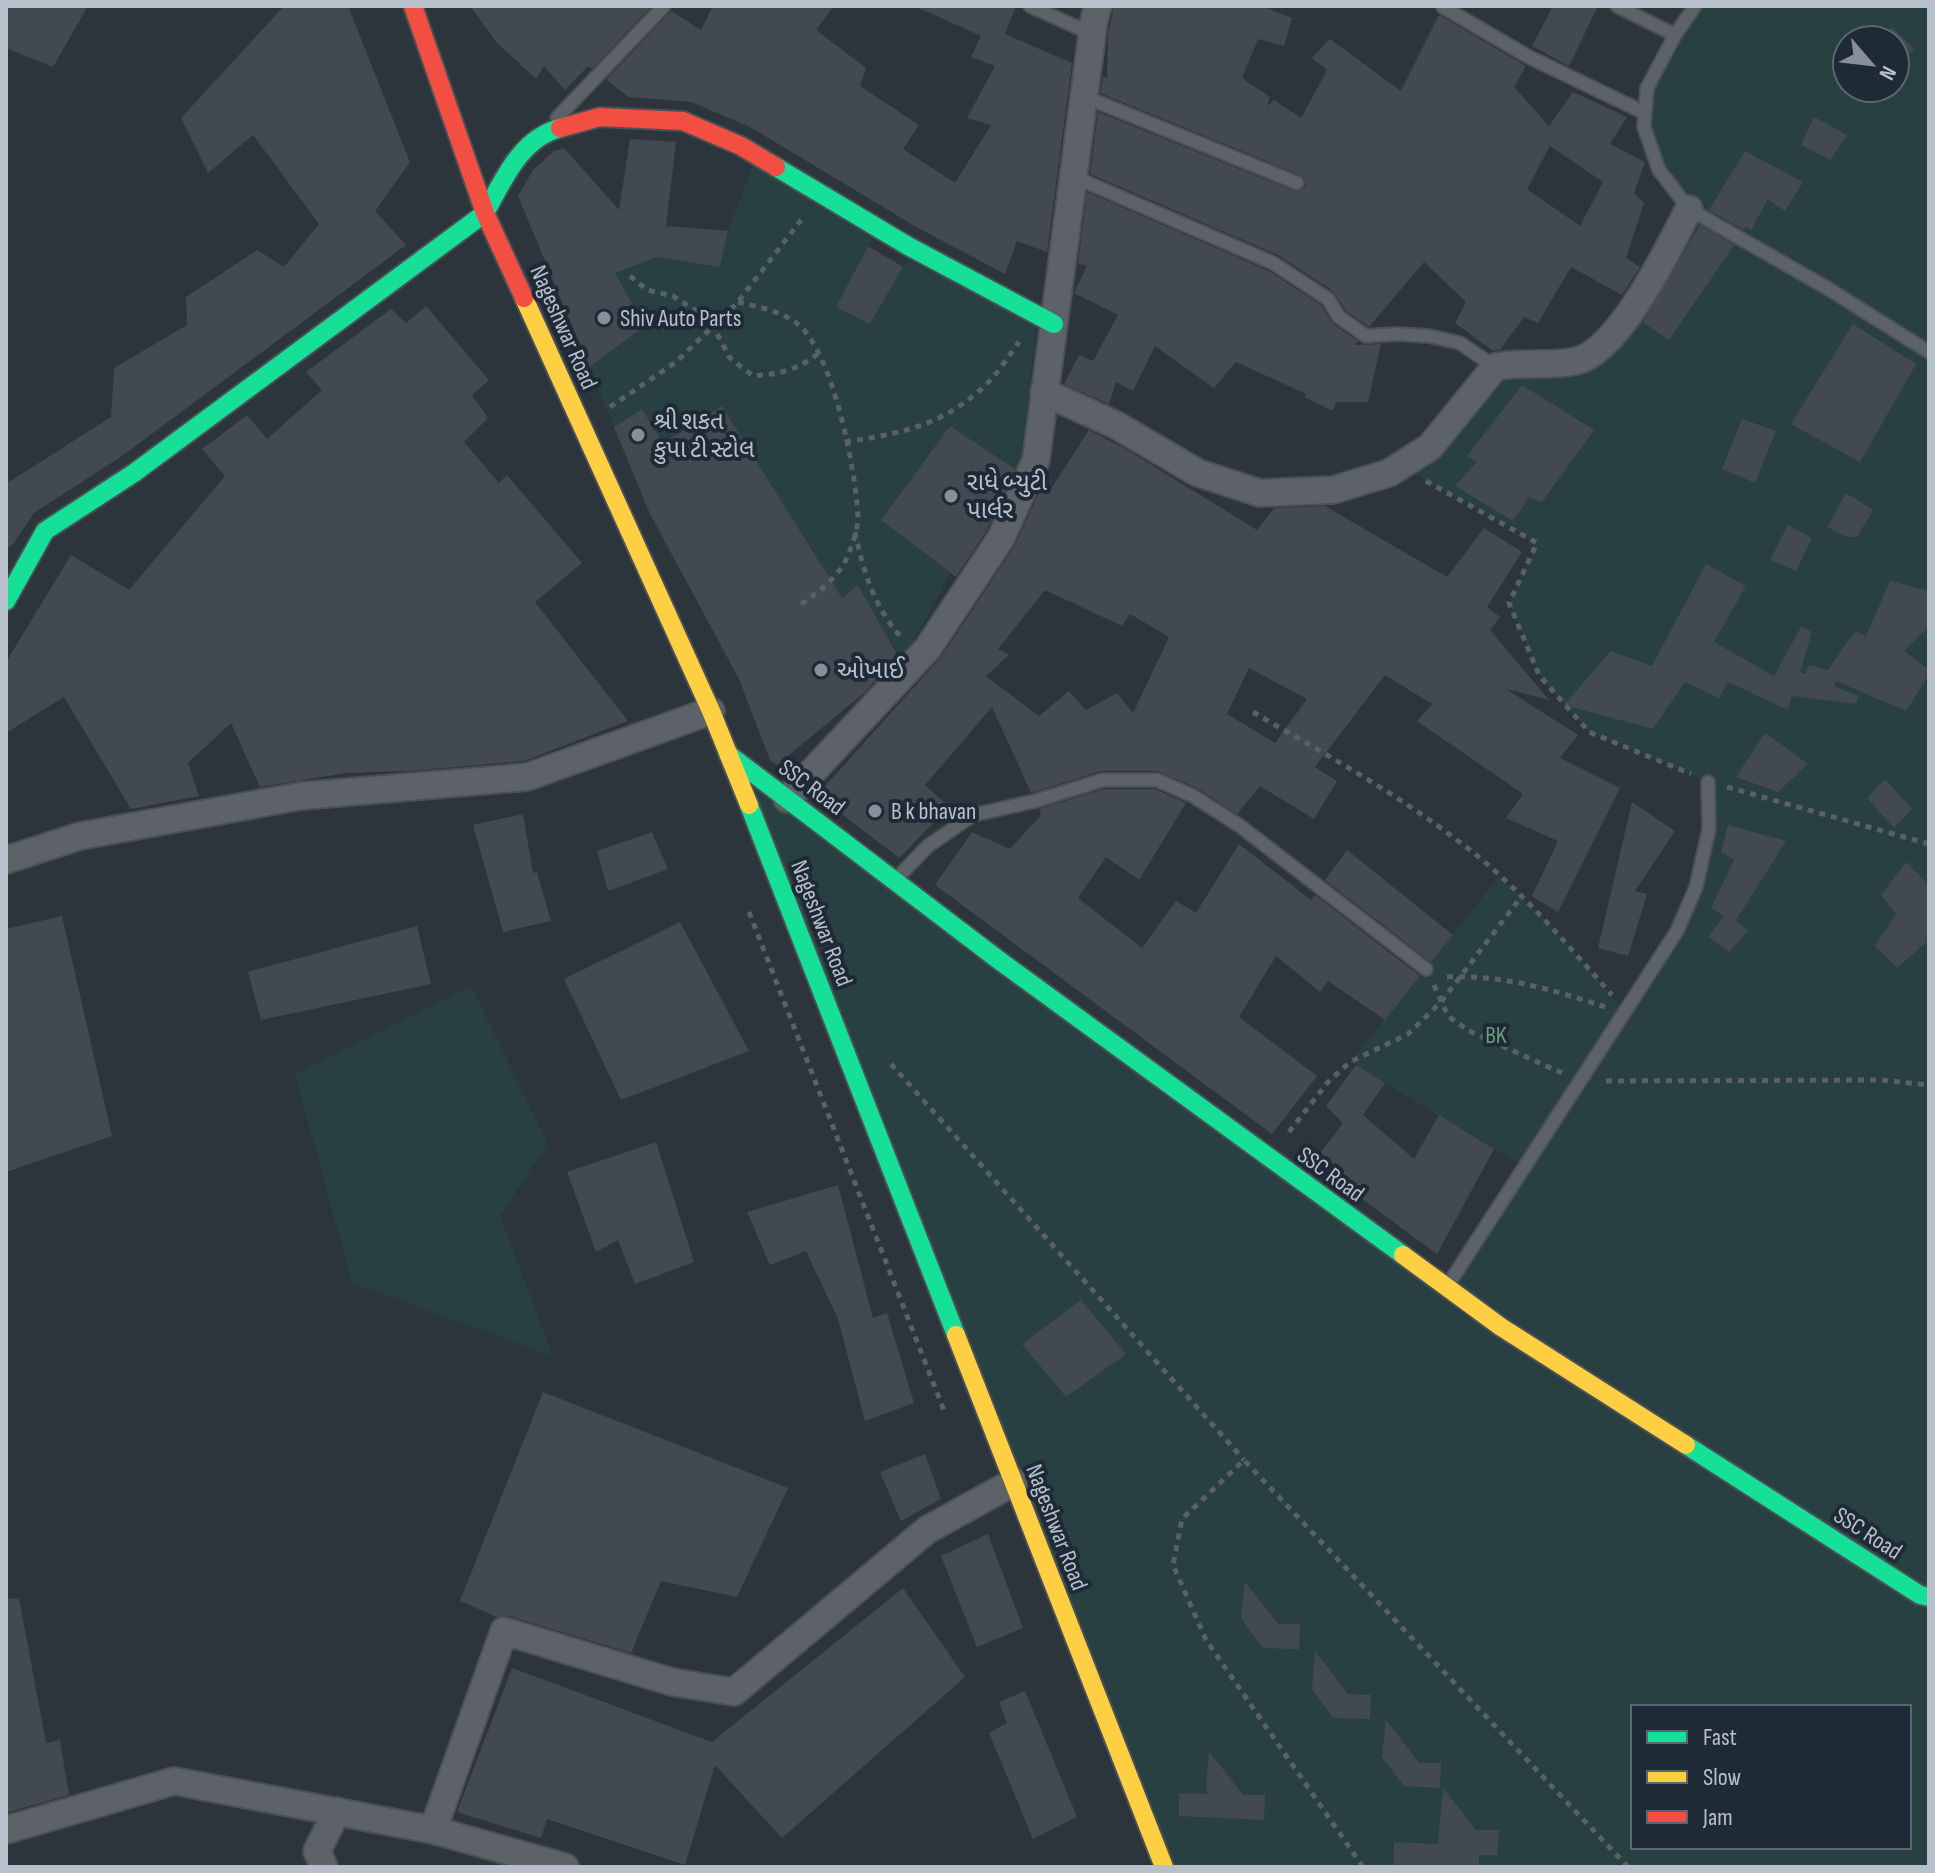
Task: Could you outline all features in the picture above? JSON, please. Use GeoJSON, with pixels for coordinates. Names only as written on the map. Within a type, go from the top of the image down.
{"type":"FeatureCollection","features":[{"type":"Feature","properties":{"kind":"street","name":"Nageshwar Road"},"geometry":{"type":"LineString","coordinates":[[413,6],[485,213],[711,711],[1164,1867]]}},
{"type":"Feature","properties":{"kind":"street"},"geometry":{"type":"LineString","coordinates":[[787,799],[928,648],[1001,538],[1036,460],[1044,392],[1043,318],[1072,176],[1098,6]]}},
{"type":"Feature","properties":{"kind":"street"},"geometry":{"type":"LineString","coordinates":[[6,601],[45,531],[134,473],[485,213],[516,157],[544,132],[600,117],[683,121],[741,146],[908,246],[1043,318]]}},
{"type":"Feature","properties":{"kind":"street"},"geometry":{"type":"LineString","coordinates":[[1044,392],[1116,425],[1198,473],[1260,493],[1333,490],[1389,473],[1430,447],[1495,367],[1511,363],[1578,361],[1607,341],[1648,287],[1689,209]]}},
{"type":"Feature","properties":{"kind":"street"},"geometry":{"type":"LineString","coordinates":[[6,860],[80,836],[301,796],[527,777],[711,711]]}},
{"type":"Feature","properties":{"kind":"street","name":"SSC Road"},"geometry":{"type":"LineString","coordinates":[[728,754],[894,881],[1501,1327],[1920,1595],[1929,1597]]}},
{"type":"Feature","properties":{"kind":"street"},"geometry":{"type":"LineString","coordinates":[[433,1830],[504,1631],[672,1682],[734,1692],[927,1530],[1014,1482]]}},
{"type":"Feature","properties":{"kind":"street"},"geometry":{"type":"LineString","coordinates":[[6,1830],[174,1781],[433,1830],[565,1867]]}},
{"type":"Feature","properties":{"kind":"street"},"geometry":{"type":"LineString","coordinates":[[324,1867],[317,1851],[337,1811]]}},
{"type":"Feature","properties":{"kind":"lane"},"geometry":{"type":"LineString","coordinates":[[544,132],[664,6]]}},
{"type":"Feature","properties":{"kind":"lane"},"geometry":{"type":"LineString","coordinates":[[1030,6],[1092,34]]}},
{"type":"Feature","properties":{"kind":"lane"},"geometry":{"type":"LineString","coordinates":[[1617,6],[1675,35]]}},
{"type":"Feature","properties":{"kind":"lane"},"geometry":{"type":"LineString","coordinates":[[1695,6],[1675,35],[1647,88],[1644,127],[1659,170],[1689,209],[1827,288],[1929,352]]}},
{"type":"Feature","properties":{"kind":"lane"},"geometry":{"type":"LineString","coordinates":[[1443,7],[1529,57],[1645,113]]}},
{"type":"Feature","properties":{"kind":"lane"},"geometry":{"type":"LineString","coordinates":[[1083,96],[1297,183]]}},
{"type":"Feature","properties":{"kind":"lane"},"geometry":{"type":"LineString","coordinates":[[1072,176],[1273,263],[1328,299],[1339,317],[1366,336],[1397,334],[1460,343],[1495,367]]}},
{"type":"Feature","properties":{"kind":"lane"},"geometry":{"type":"LineString","coordinates":[[894,881],[928,846],[973,815],[1035,801],[1103,780],[1157,780],[1193,796],[1240,826],[1426,969]]}},
{"type":"Feature","properties":{"kind":"lane"},"geometry":{"type":"LineString","coordinates":[[1447,1288],[1677,931],[1696,887],[1709,829],[1708,782]]}},
{"type":"Feature","properties":{"kind":"path"},"geometry":{"type":"LineString","coordinates":[[597,416],[676,362],[738,302],[821,193]]}},
{"type":"Feature","properties":{"kind":"path"},"geometry":{"type":"LineString","coordinates":[[630,276],[647,290],[673,296],[713,326],[730,358],[753,376],[781,374],[804,365],[820,352]]}},
{"type":"Feature","properties":{"kind":"path"},"geometry":{"type":"LineString","coordinates":[[738,302],[769,309],[800,326],[820,352],[836,397],[858,521],[849,554],[833,580],[799,606]]}},
{"type":"Feature","properties":{"kind":"path"},"geometry":{"type":"LineString","coordinates":[[845,442],[887,435],[941,419],[981,390],[1043,318]]}},
{"type":"Feature","properties":{"kind":"path"},"geometry":{"type":"LineString","coordinates":[[1401,466],[1537,543],[1509,603],[1539,675],[1589,732],[1708,782],[1929,844]]}},
{"type":"Feature","properties":{"kind":"path"},"geometry":{"type":"LineString","coordinates":[[855,531],[861,561],[878,605],[910,645],[928,648]]}},
{"type":"Feature","properties":{"kind":"path"},"geometry":{"type":"LineString","coordinates":[[1253,712],[1346,766],[1461,843],[1542,916],[1625,1011]]}},
{"type":"Feature","properties":{"kind":"path"},"geometry":{"type":"LineString","coordinates":[[1269,1158],[1328,1082],[1350,1062],[1408,1034],[1441,1002],[1521,897]]}},
{"type":"Feature","properties":{"kind":"path"},"geometry":{"type":"LineString","coordinates":[[747,906],[946,1416]]}},
{"type":"Feature","properties":{"kind":"path"},"geometry":{"type":"LineString","coordinates":[[1426,969],[1441,978],[1477,976],[1625,1011]]}},
{"type":"Feature","properties":{"kind":"path"},"geometry":{"type":"LineString","coordinates":[[1426,969],[1448,1016],[1469,1031],[1580,1081],[1881,1080],[1929,1085]]}},
{"type":"Feature","properties":{"kind":"path"},"geometry":{"type":"LineString","coordinates":[[882,1054],[1244,1460],[1628,1867]]}},
{"type":"Feature","properties":{"kind":"path"},"geometry":{"type":"LineString","coordinates":[[1244,1460],[1182,1519],[1173,1565],[1206,1640],[1363,1867]]}},
{"type":"Feature","properties":{"kind":"green space","name":"BK"},"geometry":{"type":"Polygon","coordinates":[[[1691,6],[1929,6],[1929,1867],[1164,1867],[728,754],[1447,1287],[1525,1167],[1350,1062],[1499,877],[1542,916],[1625,1011],[1696,887],[1708,782],[1589,732],[1539,675],[1509,603],[1537,543],[1401,466],[1495,367],[1607,341],[1689,209],[1659,170],[1645,127],[1645,105],[1656,63],[1665,43],[1691,6]]]}},
{"type":"Feature","properties":{"kind":"green space"},"geometry":{"type":"Polygon","coordinates":[[[753,165],[872,238],[836,307],[870,324],[907,260],[1037,321],[1020,472],[950,426],[881,520],[950,573],[902,662],[858,586],[810,623],[820,562],[722,406],[663,443],[642,409],[614,427],[589,367],[645,326],[615,273],[632,267],[628,252],[720,267],[728,231],[753,165]]]}},
{"type":"Feature","properties":{"kind":"green space"},"geometry":{"type":"Polygon","coordinates":[[[471,986],[548,1143],[500,1216],[553,1356],[352,1283],[295,1074],[471,986]]]}},
{"type":"Feature","properties":{"kind":"building"},"geometry":{"type":"Polygon","coordinates":[[[6,6],[88,6],[53,67],[6,48],[6,6]]]}},
{"type":"Feature","properties":{"kind":"building"},"geometry":{"type":"Polygon","coordinates":[[[284,6],[348,6],[410,162],[375,211],[406,245],[122,456],[34,513],[14,543],[6,549],[6,484],[111,417],[114,368],[187,325],[186,297],[257,250],[284,267],[319,224],[253,135],[208,173],[181,118],[284,6]]]}},
{"type":"Feature","properties":{"kind":"building"},"geometry":{"type":"Polygon","coordinates":[[[470,6],[652,6],[592,69],[588,66],[565,90],[544,66],[536,79],[496,42],[470,6]]]}},
{"type":"Feature","properties":{"kind":"building"},"geometry":{"type":"Polygon","coordinates":[[[713,6],[834,6],[816,30],[866,68],[860,86],[919,125],[903,149],[955,183],[991,125],[967,118],[995,66],[971,57],[981,36],[914,6],[1016,6],[1005,34],[1072,63],[1047,252],[1017,241],[1005,274],[918,228],[750,127],[691,102],[629,97],[606,80],[671,11],[701,30],[713,6]]]}},
{"type":"Feature","properties":{"kind":"building"},"geometry":{"type":"Polygon","coordinates":[[[1114,6],[1262,6],[1292,18],[1284,46],[1258,39],[1242,78],[1270,97],[1267,106],[1274,100],[1301,118],[1327,70],[1312,58],[1330,39],[1401,91],[1439,15],[1526,66],[1514,87],[1549,126],[1573,92],[1627,117],[1610,144],[1645,162],[1634,193],[1644,203],[1626,258],[1640,267],[1622,295],[1571,267],[1538,323],[1524,317],[1500,350],[1493,351],[1455,323],[1466,302],[1424,262],[1369,327],[1346,311],[1333,291],[1278,255],[1090,174],[1098,112],[1294,191],[1306,186],[1300,175],[1100,93],[1103,76],[1107,78],[1108,35],[1114,6]],[[1550,146],[1527,189],[1580,226],[1603,182],[1550,146]]]}},
{"type":"Feature","properties":{"kind":"building"},"geometry":{"type":"Polygon","coordinates":[[[1553,6],[1598,6],[1569,66],[1532,46],[1553,6]]]}},
{"type":"Feature","properties":{"kind":"building"},"geometry":{"type":"Polygon","coordinates":[[[1814,117],[1847,135],[1830,160],[1801,145],[1814,117]]]}},
{"type":"Feature","properties":{"kind":"building"},"geometry":{"type":"Polygon","coordinates":[[[630,139],[676,142],[666,226],[728,231],[720,267],[657,257],[615,273],[645,326],[589,367],[518,196],[533,170],[554,151],[564,148],[619,210],[630,139]]]}},
{"type":"Feature","properties":{"kind":"building"},"geometry":{"type":"Polygon","coordinates":[[[1745,151],[1803,182],[1785,211],[1768,199],[1751,230],[1746,227],[1744,230],[1709,210],[1745,151]]]}},
{"type":"Feature","properties":{"kind":"building"},"geometry":{"type":"Polygon","coordinates":[[[1087,192],[1269,271],[1321,305],[1333,324],[1358,341],[1355,345],[1381,344],[1368,402],[1336,402],[1333,411],[1304,397],[1306,394],[1236,362],[1214,388],[1155,346],[1133,391],[1116,382],[1109,404],[1064,384],[1079,355],[1093,361],[1118,315],[1074,293],[1087,266],[1078,263],[1087,192]]]}},
{"type":"Feature","properties":{"kind":"building"},"geometry":{"type":"Polygon","coordinates":[[[1700,225],[1734,245],[1669,340],[1643,322],[1700,225]]]}},
{"type":"Feature","properties":{"kind":"building"},"geometry":{"type":"Polygon","coordinates":[[[868,246],[903,267],[870,324],[836,307],[868,246]]]}},
{"type":"Feature","properties":{"kind":"building"},"geometry":{"type":"Polygon","coordinates":[[[426,306],[489,380],[472,395],[488,418],[464,442],[499,483],[507,475],[582,563],[535,602],[628,721],[524,761],[346,773],[260,787],[231,723],[188,763],[199,796],[131,809],[64,697],[6,733],[6,662],[71,555],[129,590],[225,476],[202,449],[247,415],[267,439],[322,390],[306,372],[391,309],[406,323],[426,306]]]}},
{"type":"Feature","properties":{"kind":"building"},"geometry":{"type":"Polygon","coordinates":[[[1853,324],[1916,364],[1860,462],[1791,424],[1853,324]]]}},
{"type":"Feature","properties":{"kind":"building"},"geometry":{"type":"Polygon","coordinates":[[[1522,385],[1594,430],[1542,502],[1529,497],[1513,521],[1455,486],[1477,462],[1467,456],[1522,385]]]}},
{"type":"Feature","properties":{"kind":"building"},"geometry":{"type":"Polygon","coordinates":[[[722,406],[842,598],[858,585],[898,656],[865,692],[777,765],[770,760],[739,679],[650,514],[614,427],[642,409],[663,443],[722,406]]]}},
{"type":"Feature","properties":{"kind":"building"},"geometry":{"type":"Polygon","coordinates":[[[1742,419],[1776,431],[1755,483],[1722,469],[1742,419]]]}},
{"type":"Feature","properties":{"kind":"building","name":"રાધે બ્યુટી પાર્લર"},"geometry":{"type":"Polygon","coordinates":[[[950,426],[1015,469],[987,530],[956,577],[881,520],[950,426]]]}},
{"type":"Feature","properties":{"kind":"building"},"geometry":{"type":"Polygon","coordinates":[[[1089,430],[1129,451],[1257,530],[1274,508],[1325,506],[1447,577],[1484,528],[1522,552],[1487,607],[1500,617],[1490,630],[1549,700],[1506,689],[1578,735],[1560,758],[1620,788],[1558,912],[1532,896],[1558,841],[1506,818],[1523,794],[1417,721],[1432,704],[1385,675],[1315,767],[1337,781],[1314,819],[1260,786],[1237,814],[1197,788],[1157,771],[1101,771],[1031,793],[992,707],[925,785],[949,807],[899,858],[817,795],[941,657],[1014,547],[1042,486],[1049,492],[1089,430]],[[1045,590],[998,649],[1009,655],[986,676],[1039,716],[1069,691],[1086,710],[1117,693],[1133,713],[1169,637],[1130,614],[1122,626],[1045,590]],[[1249,668],[1227,714],[1275,743],[1307,699],[1249,668]]]}},
{"type":"Feature","properties":{"kind":"building"},"geometry":{"type":"Polygon","coordinates":[[[1846,493],[1873,510],[1857,537],[1847,537],[1827,527],[1846,493]]]}},
{"type":"Feature","properties":{"kind":"building"},"geometry":{"type":"Polygon","coordinates":[[[1788,525],[1812,538],[1796,571],[1770,560],[1788,525]]]}},
{"type":"Feature","properties":{"kind":"building"},"geometry":{"type":"Polygon","coordinates":[[[1706,564],[1746,586],[1714,642],[1774,676],[1801,627],[1812,632],[1800,672],[1805,674],[1809,665],[1828,670],[1855,631],[1866,636],[1890,581],[1929,591],[1929,626],[1904,651],[1929,670],[1929,674],[1906,711],[1836,681],[1834,686],[1858,696],[1856,704],[1792,696],[1788,710],[1728,682],[1719,698],[1685,682],[1653,729],[1564,705],[1611,651],[1652,666],[1706,564]]]}},
{"type":"Feature","properties":{"kind":"building"},"geometry":{"type":"Polygon","coordinates":[[[1765,733],[1808,764],[1778,792],[1736,777],[1765,733]]]}},
{"type":"Feature","properties":{"kind":"building"},"geometry":{"type":"Polygon","coordinates":[[[1885,779],[1912,809],[1894,828],[1867,798],[1885,779]]]}},
{"type":"Feature","properties":{"kind":"building"},"geometry":{"type":"Polygon","coordinates":[[[1104,789],[1155,789],[1186,803],[1139,880],[1106,857],[1078,898],[1142,948],[1176,901],[1196,913],[1239,844],[1311,900],[1315,895],[1420,976],[1385,1020],[1328,981],[1320,992],[1276,956],[1239,1017],[1317,1076],[1272,1134],[935,885],[972,832],[1010,849],[1041,815],[1039,809],[1104,789]]]}},
{"type":"Feature","properties":{"kind":"building"},"geometry":{"type":"Polygon","coordinates":[[[1632,802],[1675,831],[1635,891],[1647,894],[1628,956],[1598,948],[1632,802]]]}},
{"type":"Feature","properties":{"kind":"building"},"geometry":{"type":"Polygon","coordinates":[[[523,814],[533,873],[537,872],[551,921],[503,932],[473,825],[523,814]]]}},
{"type":"Feature","properties":{"kind":"building"},"geometry":{"type":"Polygon","coordinates":[[[1728,825],[1786,841],[1736,920],[1748,931],[1729,952],[1708,937],[1724,916],[1711,908],[1734,860],[1721,852],[1728,825]]]}},
{"type":"Feature","properties":{"kind":"building"},"geometry":{"type":"Polygon","coordinates":[[[652,832],[668,869],[608,891],[597,851],[652,832]]]}},
{"type":"Feature","properties":{"kind":"building"},"geometry":{"type":"Polygon","coordinates":[[[1347,850],[1453,935],[1431,962],[1325,880],[1347,850]]]}},
{"type":"Feature","properties":{"kind":"building"},"geometry":{"type":"Polygon","coordinates":[[[1906,862],[1929,885],[1929,940],[1897,968],[1875,946],[1896,914],[1881,895],[1906,862]]]}},
{"type":"Feature","properties":{"kind":"building"},"geometry":{"type":"Polygon","coordinates":[[[62,916],[112,1136],[6,1172],[6,929],[62,916]]]}},
{"type":"Feature","properties":{"kind":"building"},"geometry":{"type":"Polygon","coordinates":[[[680,922],[749,1051],[621,1100],[564,979],[680,922]]]}},
{"type":"Feature","properties":{"kind":"building"},"geometry":{"type":"Polygon","coordinates":[[[417,926],[431,984],[261,1020],[248,972],[417,926]]]}},
{"type":"Feature","properties":{"kind":"building"},"geometry":{"type":"Polygon","coordinates":[[[1356,1065],[1385,1083],[1363,1115],[1414,1159],[1439,1115],[1494,1149],[1437,1254],[1313,1163],[1343,1123],[1326,1106],[1356,1065]]]}},
{"type":"Feature","properties":{"kind":"building"},"geometry":{"type":"Polygon","coordinates":[[[656,1142],[694,1262],[635,1284],[618,1240],[596,1252],[567,1172],[656,1142]]]}},
{"type":"Feature","properties":{"kind":"building"},"geometry":{"type":"Polygon","coordinates":[[[838,1185],[873,1318],[887,1313],[914,1403],[865,1421],[838,1319],[806,1251],[770,1265],[747,1212],[838,1185]]]}},
{"type":"Feature","properties":{"kind":"building"},"geometry":{"type":"Polygon","coordinates":[[[1081,1300],[1126,1354],[1066,1397],[1022,1344],[1081,1300]]]}},
{"type":"Feature","properties":{"kind":"building"},"geometry":{"type":"Polygon","coordinates":[[[543,1392],[788,1488],[737,1597],[661,1581],[631,1653],[509,1616],[497,1617],[460,1601],[543,1392]]]}},
{"type":"Feature","properties":{"kind":"building"},"geometry":{"type":"Polygon","coordinates":[[[925,1454],[941,1499],[901,1521],[880,1472],[925,1454]]]}},
{"type":"Feature","properties":{"kind":"building"},"geometry":{"type":"Polygon","coordinates":[[[988,1534],[1023,1628],[977,1647],[941,1556],[988,1534]]]}},
{"type":"Feature","properties":{"kind":"building"},"geometry":{"type":"Polygon","coordinates":[[[1245,1582],[1278,1624],[1300,1624],[1299,1649],[1263,1648],[1241,1618],[1245,1582]]]}},
{"type":"Feature","properties":{"kind":"building"},"geometry":{"type":"Polygon","coordinates":[[[903,1588],[965,1677],[782,1838],[715,1765],[685,1865],[547,1819],[541,1838],[457,1812],[512,1668],[712,1742],[903,1588]]]}},
{"type":"Feature","properties":{"kind":"building"},"geometry":{"type":"Polygon","coordinates":[[[19,1598],[46,1743],[60,1740],[69,1795],[6,1813],[6,1599],[19,1598]]]}},
{"type":"Feature","properties":{"kind":"building"},"geometry":{"type":"Polygon","coordinates":[[[1315,1651],[1348,1694],[1371,1695],[1370,1719],[1333,1718],[1312,1689],[1315,1651]]]}},
{"type":"Feature","properties":{"kind":"building"},"geometry":{"type":"Polygon","coordinates":[[[1025,1691],[1077,1817],[1033,1839],[989,1733],[1007,1723],[999,1702],[1025,1691]]]}},
{"type":"Feature","properties":{"kind":"building"},"geometry":{"type":"Polygon","coordinates":[[[1386,1720],[1419,1763],[1441,1763],[1440,1788],[1404,1786],[1382,1757],[1386,1720]]]}},
{"type":"Feature","properties":{"kind":"building"},"geometry":{"type":"Polygon","coordinates":[[[1209,1751],[1243,1795],[1265,1795],[1264,1820],[1179,1816],[1179,1793],[1209,1794],[1206,1789],[1209,1751]]]}},
{"type":"Feature","properties":{"kind":"building"},"geometry":{"type":"Polygon","coordinates":[[[1443,1788],[1476,1830],[1499,1830],[1497,1855],[1479,1855],[1479,1867],[1394,1867],[1394,1842],[1438,1844],[1443,1788]]]}},
{"type":"Feature","properties":{"kind":"traffic: fast"},"geometry":{"type":"LineString","coordinates":[[6,601],[45,531],[134,473],[485,213],[524,151],[546,133],[560,128]]}},
{"type":"Feature","properties":{"kind":"traffic: fast"},"geometry":{"type":"LineString","coordinates":[[776,167],[908,246],[1054,324]]}},
{"type":"Feature","properties":{"kind":"traffic: fast"},"geometry":{"type":"LineString","coordinates":[[728,754],[1000,961],[1403,1255]]}},
{"type":"Feature","properties":{"kind":"traffic: fast"},"geometry":{"type":"LineString","coordinates":[[749,805],[956,1335]]}},
{"type":"Feature","properties":{"kind":"traffic: fast"},"geometry":{"type":"LineString","coordinates":[[1686,1445],[1920,1595],[1929,1597]]}},
{"type":"Feature","properties":{"kind":"traffic: slow"},"geometry":{"type":"LineString","coordinates":[[524,298],[711,711],[749,805]]}},
{"type":"Feature","properties":{"kind":"traffic: slow"},"geometry":{"type":"LineString","coordinates":[[1403,1255],[1501,1327],[1686,1445]]}},
{"type":"Feature","properties":{"kind":"traffic: slow"},"geometry":{"type":"LineString","coordinates":[[956,1335],[1164,1867]]}},
{"type":"Feature","properties":{"kind":"traffic: jam"},"geometry":{"type":"LineString","coordinates":[[413,6],[485,213],[524,298]]}},
{"type":"Feature","properties":{"kind":"traffic: jam"},"geometry":{"type":"LineString","coordinates":[[560,128],[600,117],[683,121],[741,146],[776,167]]}},
{"type":"Feature","properties":{"kind":"place","name":"Shiv Auto Parts"},"geometry":{"type":"Point","coordinates":[604,318]}},
{"type":"Feature","properties":{"kind":"place","name":"શ્રી શકત કુપા ટી સ્ટોલ"},"geometry":{"type":"Point","coordinates":[638,435]}},
{"type":"Feature","properties":{"kind":"place","name":"રાધે બ્યુટી પાર્લર"},"geometry":{"type":"Point","coordinates":[951,496]}},
{"type":"Feature","properties":{"kind":"place","name":"ઓખાઈ"},"geometry":{"type":"Point","coordinates":[821,670]}},
{"type":"Feature","properties":{"kind":"place","name":"B k bhavan"},"geometry":{"type":"Point","coordinates":[875,811]}}]}
